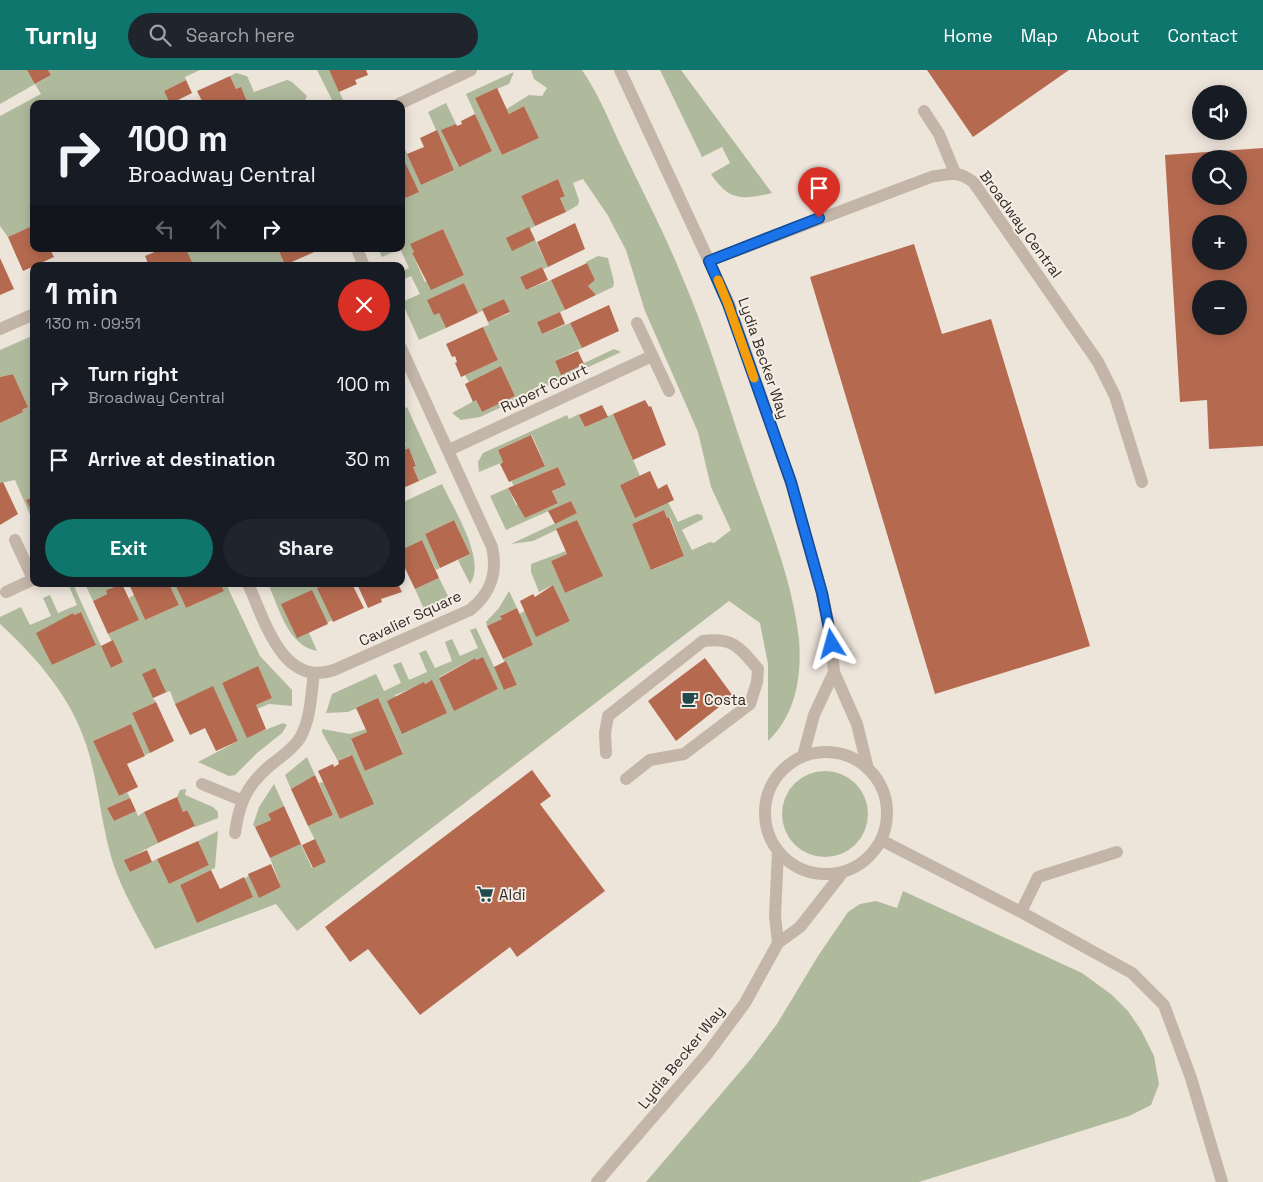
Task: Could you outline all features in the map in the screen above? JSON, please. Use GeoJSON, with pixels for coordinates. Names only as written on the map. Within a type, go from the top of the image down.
{"type":"FeatureCollection","features":[{"type":"Feature","properties":{"kind":"street"},"geometry":{"type":"LineString","coordinates":[[405,101],[471,70]]}},
{"type":"Feature","properties":{"kind":"street","name":"Lydia Becker Way"},"geometry":{"type":"LineString","coordinates":[[620,70],[728,304],[791,482],[826,612],[834,672],[856,724],[868,769]]}},
{"type":"Feature","properties":{"kind":"street"},"geometry":{"type":"LineString","coordinates":[[924,111],[939,134],[955,172]]}},
{"type":"Feature","properties":{"kind":"street","name":"Broadway Central"},"geometry":{"type":"LineString","coordinates":[[709,261],[931,177],[955,172],[966,176],[974,183],[1098,362],[1115,396],[1142,482]]}},
{"type":"Feature","properties":{"kind":"street"},"geometry":{"type":"LineString","coordinates":[[0,329],[30,316]]}},
{"type":"Feature","properties":{"kind":"street"},"geometry":{"type":"LineString","coordinates":[[637,323],[669,390]]}},
{"type":"Feature","properties":{"kind":"street","name":"Rupert Court"},"geometry":{"type":"LineString","coordinates":[[448,450],[652,356]]}},
{"type":"Feature","properties":{"kind":"street","name":"Cavalier Square"},"geometry":{"type":"LineString","coordinates":[[314,673],[327,673],[338,669],[470,610],[481,600],[490,586],[496,568],[492,547],[405,357]]}},
{"type":"Feature","properties":{"kind":"street"},"geometry":{"type":"LineString","coordinates":[[15,540],[30,572]]}},
{"type":"Feature","properties":{"kind":"street"},"geometry":{"type":"LineString","coordinates":[[6,592],[30,580]]}},
{"type":"Feature","properties":{"kind":"street"},"geometry":{"type":"LineString","coordinates":[[235,833],[241,800],[262,772],[293,748],[302,735],[307,719],[314,673],[293,664],[278,648],[249,587]]}},
{"type":"Feature","properties":{"kind":"street"},"geometry":{"type":"LineString","coordinates":[[606,752],[605,733],[608,716],[703,641],[717,639],[738,644],[758,669],[757,682],[750,704],[684,754],[650,760],[626,779]]}},
{"type":"Feature","properties":{"kind":"street"},"geometry":{"type":"LineString","coordinates":[[803,756],[814,716],[834,672]]}},
{"type":"Feature","properties":{"kind":"street"},"geometry":{"type":"LineString","coordinates":[[820,752],[837,752],[854,758],[868,769],[880,784],[886,802],[887,822],[881,840],[871,854],[858,865],[843,872],[825,874],[807,872],[791,864],[778,852],[766,828],[764,813],[766,798],[771,784],[780,771],[803,756],[820,752]]}},
{"type":"Feature","properties":{"kind":"street"},"geometry":{"type":"LineString","coordinates":[[202,784],[241,800]]}},
{"type":"Feature","properties":{"kind":"street"},"geometry":{"type":"LineString","coordinates":[[881,840],[1021,912],[1132,973],[1164,1005],[1191,1078],[1222,1182]]}},
{"type":"Feature","properties":{"kind":"street"},"geometry":{"type":"LineString","coordinates":[[778,852],[775,916],[778,943]]}},
{"type":"Feature","properties":{"kind":"street"},"geometry":{"type":"LineString","coordinates":[[1021,912],[1038,877],[1117,852]]}},
{"type":"Feature","properties":{"kind":"street","name":"Lydia Becker Way"},"geometry":{"type":"LineString","coordinates":[[597,1182],[708,1053],[745,1003],[778,943],[800,926],[843,872]]}},
{"type":"Feature","properties":{"kind":"green space"},"geometry":{"type":"Polygon","coordinates":[[[0,70],[27,70],[36,84],[51,75],[48,70],[200,70],[185,77],[186,80],[164,91],[168,100],[30,100],[30,227],[8,237],[0,226],[0,116],[41,94],[35,84],[0,104],[0,70]]]}},
{"type":"Feature","properties":{"kind":"green space"},"geometry":{"type":"Polygon","coordinates":[[[317,70],[329,70],[343,100],[332,100],[317,70]]]}},
{"type":"Feature","properties":{"kind":"green space"},"geometry":{"type":"Polygon","coordinates":[[[531,70],[582,70],[601,103],[675,259],[709,345],[786,574],[799,640],[798,682],[795,695],[785,720],[768,741],[768,664],[760,623],[729,601],[297,931],[276,904],[155,949],[127,896],[113,863],[91,761],[80,729],[52,680],[0,624],[0,617],[21,607],[30,625],[51,616],[43,598],[50,595],[58,613],[77,605],[69,587],[74,587],[111,668],[123,662],[108,634],[138,620],[129,598],[134,595],[145,620],[179,605],[170,587],[176,587],[186,608],[223,591],[221,587],[227,587],[260,656],[292,690],[292,706],[269,704],[257,709],[256,705],[272,698],[258,667],[222,683],[247,737],[283,723],[287,725],[282,733],[257,753],[235,775],[229,776],[198,762],[238,741],[213,687],[175,704],[170,691],[153,698],[156,702],[132,713],[150,753],[145,755],[131,724],[93,741],[119,796],[127,792],[130,798],[107,808],[114,821],[136,811],[138,816],[144,812],[158,843],[125,860],[130,872],[157,859],[169,884],[209,865],[198,841],[218,831],[215,868],[180,885],[197,922],[249,875],[259,897],[281,887],[270,858],[301,844],[312,868],[326,862],[308,826],[333,815],[319,783],[323,782],[340,819],[373,804],[351,755],[338,761],[322,729],[350,734],[366,729],[367,732],[351,740],[365,771],[403,753],[378,699],[348,712],[326,713],[332,694],[376,674],[384,691],[401,683],[393,665],[401,662],[409,680],[427,672],[419,653],[426,650],[435,668],[452,661],[445,642],[452,639],[460,656],[478,648],[470,630],[476,628],[505,690],[517,685],[503,659],[533,645],[519,614],[525,611],[536,636],[570,621],[553,585],[539,592],[531,572],[531,564],[566,551],[567,554],[551,561],[565,593],[602,576],[577,520],[533,541],[511,544],[577,513],[571,501],[506,530],[490,496],[508,488],[516,505],[519,504],[525,518],[558,502],[552,491],[566,485],[558,467],[514,486],[511,481],[545,465],[532,435],[498,450],[503,462],[479,472],[478,462],[483,453],[567,415],[569,419],[579,414],[585,427],[613,414],[640,476],[620,485],[668,502],[678,522],[697,514],[702,515],[703,519],[682,530],[692,550],[710,542],[714,543],[731,530],[711,487],[698,432],[645,311],[626,250],[607,214],[583,179],[573,183],[579,200],[578,205],[566,212],[560,198],[565,195],[558,179],[521,196],[535,226],[530,229],[548,267],[543,269],[542,267],[520,277],[526,290],[551,280],[565,310],[537,322],[542,334],[570,323],[582,348],[555,361],[561,374],[614,349],[621,352],[480,417],[461,420],[452,413],[476,400],[482,412],[515,396],[501,366],[469,382],[465,375],[498,360],[483,327],[489,325],[488,322],[510,313],[504,299],[478,313],[464,283],[428,300],[439,313],[446,328],[419,340],[405,309],[405,301],[420,294],[411,276],[405,278],[405,270],[409,268],[401,252],[405,252],[405,198],[418,192],[405,165],[405,149],[421,185],[454,170],[428,112],[446,103],[456,124],[442,131],[458,166],[492,151],[466,94],[514,72],[509,84],[475,98],[502,155],[539,138],[524,106],[509,114],[507,109],[529,95],[542,96],[547,88],[534,79],[531,70]],[[443,229],[411,244],[414,252],[412,253],[425,282],[464,275],[443,229]],[[664,510],[632,524],[652,570],[684,556],[670,517],[667,518],[664,510]],[[81,612],[74,615],[73,613],[37,633],[52,665],[96,645],[81,612]],[[483,657],[476,660],[475,658],[439,677],[454,710],[498,689],[483,657]],[[431,681],[395,695],[402,733],[431,681]]]}},
{"type":"Feature","properties":{"kind":"green space"},"geometry":{"type":"Polygon","coordinates":[[[660,70],[681,70],[772,193],[752,197],[737,196],[730,194],[718,183],[711,174],[730,163],[722,147],[702,157],[660,70]]]}},
{"type":"Feature","properties":{"kind":"green space"},"geometry":{"type":"Polygon","coordinates":[[[236,73],[247,76],[254,92],[287,80],[292,82],[307,96],[305,100],[246,100],[241,88],[236,89],[230,76],[236,73]]]}},
{"type":"Feature","properties":{"kind":"green space"},"geometry":{"type":"Polygon","coordinates":[[[187,252],[279,252],[284,262],[192,262],[187,252]]]}},
{"type":"Feature","properties":{"kind":"green space"},"geometry":{"type":"Polygon","coordinates":[[[380,252],[393,252],[382,257],[380,252]]]}},
{"type":"Feature","properties":{"kind":"green space"},"geometry":{"type":"Polygon","coordinates":[[[598,256],[608,258],[614,282],[613,287],[596,295],[588,286],[595,280],[586,262],[598,256]]]}},
{"type":"Feature","properties":{"kind":"green space"},"geometry":{"type":"Polygon","coordinates":[[[30,337],[30,498],[26,500],[30,508],[30,515],[15,480],[0,483],[0,423],[28,407],[13,374],[0,377],[0,350],[30,337]]]}},
{"type":"Feature","properties":{"kind":"green space"},"geometry":{"type":"Polygon","coordinates":[[[407,407],[437,473],[419,481],[413,467],[416,465],[409,448],[405,450],[405,408],[407,407]]]}},
{"type":"Feature","properties":{"kind":"green space"},"geometry":{"type":"Polygon","coordinates":[[[442,484],[472,548],[474,574],[470,584],[458,560],[470,554],[454,520],[425,534],[440,568],[436,570],[422,540],[405,548],[405,501],[442,484]]]}},
{"type":"Feature","properties":{"kind":"green space"},"geometry":{"type":"Polygon","coordinates":[[[439,578],[449,598],[424,609],[415,589],[439,578]]]}},
{"type":"Feature","properties":{"kind":"green space"},"geometry":{"type":"Polygon","coordinates":[[[86,587],[113,587],[106,590],[107,594],[93,601],[86,587]]]}},
{"type":"Feature","properties":{"kind":"green space"},"geometry":{"type":"Polygon","coordinates":[[[269,587],[320,587],[318,588],[332,620],[309,633],[317,651],[298,642],[291,634],[269,587]]]}},
{"type":"Feature","properties":{"kind":"green space"},"geometry":{"type":"Polygon","coordinates":[[[509,591],[517,608],[501,615],[502,619],[487,626],[486,622],[499,608],[509,591]]]}},
{"type":"Feature","properties":{"kind":"green space"},"geometry":{"type":"Polygon","coordinates":[[[307,757],[315,775],[291,789],[285,775],[307,757]]]}},
{"type":"Feature","properties":{"kind":"green space"},"geometry":{"type":"Polygon","coordinates":[[[817,771],[833,771],[842,774],[856,783],[865,797],[868,814],[865,831],[856,845],[842,854],[833,857],[817,857],[801,850],[789,838],[782,822],[782,806],[789,790],[801,778],[817,771]]]}},
{"type":"Feature","properties":{"kind":"green space"},"geometry":{"type":"Polygon","coordinates":[[[274,784],[284,806],[268,814],[271,820],[255,827],[253,825],[259,807],[274,784]]]}},
{"type":"Feature","properties":{"kind":"green space"},"geometry":{"type":"Polygon","coordinates":[[[186,789],[185,795],[213,807],[218,812],[218,818],[195,827],[187,810],[183,812],[177,797],[180,790],[186,789]]]}},
{"type":"Feature","properties":{"kind":"green space"},"geometry":{"type":"Polygon","coordinates":[[[903,891],[1082,973],[1112,995],[1128,1011],[1141,1030],[1154,1056],[1159,1084],[1151,1105],[1129,1116],[919,1182],[646,1182],[750,1060],[777,1024],[818,956],[848,912],[860,904],[876,901],[897,908],[903,891]]]}},
{"type":"Feature","properties":{"kind":"building"},"geometry":{"type":"Polygon","coordinates":[[[27,70],[48,70],[51,75],[35,84],[27,70]]]}},
{"type":"Feature","properties":{"kind":"building"},"geometry":{"type":"Polygon","coordinates":[[[329,70],[366,70],[368,75],[355,80],[357,84],[339,92],[329,70]]]}},
{"type":"Feature","properties":{"kind":"building"},"geometry":{"type":"Polygon","coordinates":[[[927,70],[1069,70],[973,137],[927,70]]]}},
{"type":"Feature","properties":{"kind":"building"},"geometry":{"type":"Polygon","coordinates":[[[230,76],[236,89],[241,87],[246,100],[202,100],[197,91],[230,76]]]}},
{"type":"Feature","properties":{"kind":"building"},"geometry":{"type":"Polygon","coordinates":[[[186,80],[192,93],[178,100],[168,100],[164,91],[186,80]]]}},
{"type":"Feature","properties":{"kind":"building"},"geometry":{"type":"Polygon","coordinates":[[[497,88],[509,114],[524,106],[539,138],[502,155],[475,98],[497,88]]]}},
{"type":"Feature","properties":{"kind":"building"},"geometry":{"type":"Polygon","coordinates":[[[475,114],[492,151],[459,167],[441,130],[456,124],[457,126],[462,124],[461,121],[475,114]]]}},
{"type":"Feature","properties":{"kind":"building"},"geometry":{"type":"Polygon","coordinates":[[[437,130],[454,170],[421,185],[407,154],[424,147],[420,138],[437,130]]]}},
{"type":"Feature","properties":{"kind":"building"},"geometry":{"type":"Polygon","coordinates":[[[1263,148],[1263,446],[1209,449],[1207,400],[1180,402],[1165,155],[1192,153],[1192,205],[1247,205],[1247,150],[1235,150],[1263,148]]]}},
{"type":"Feature","properties":{"kind":"building"},"geometry":{"type":"Polygon","coordinates":[[[405,162],[419,192],[405,198],[405,162]]]}},
{"type":"Feature","properties":{"kind":"building"},"geometry":{"type":"Polygon","coordinates":[[[558,179],[565,196],[560,198],[566,212],[535,226],[521,196],[558,179]]]}},
{"type":"Feature","properties":{"kind":"building"},"geometry":{"type":"Polygon","coordinates":[[[575,223],[585,249],[548,267],[537,242],[575,223]]]}},
{"type":"Feature","properties":{"kind":"building"},"geometry":{"type":"Polygon","coordinates":[[[30,227],[30,252],[52,252],[54,257],[43,262],[30,262],[30,268],[23,271],[8,237],[30,227]]]}},
{"type":"Feature","properties":{"kind":"building"},"geometry":{"type":"Polygon","coordinates":[[[529,227],[535,240],[512,251],[506,238],[529,227]]]}},
{"type":"Feature","properties":{"kind":"building"},"geometry":{"type":"Polygon","coordinates":[[[443,229],[464,275],[431,290],[412,253],[414,252],[410,244],[443,229]]]}},
{"type":"Feature","properties":{"kind":"building"},"geometry":{"type":"Polygon","coordinates":[[[914,244],[942,334],[991,319],[1090,646],[935,694],[810,277],[914,244]]]}},
{"type":"Feature","properties":{"kind":"building"},"geometry":{"type":"Polygon","coordinates":[[[155,252],[187,252],[192,262],[147,262],[145,256],[155,252]]]}},
{"type":"Feature","properties":{"kind":"building"},"geometry":{"type":"Polygon","coordinates":[[[279,252],[314,252],[292,262],[284,262],[279,252]]]}},
{"type":"Feature","properties":{"kind":"building"},"geometry":{"type":"Polygon","coordinates":[[[0,258],[14,289],[0,295],[0,258]]]}},
{"type":"Feature","properties":{"kind":"building"},"geometry":{"type":"Polygon","coordinates":[[[587,263],[595,280],[588,286],[596,295],[565,310],[551,280],[587,263]]]}},
{"type":"Feature","properties":{"kind":"building"},"geometry":{"type":"Polygon","coordinates":[[[542,267],[548,280],[526,290],[520,277],[542,267]]]}},
{"type":"Feature","properties":{"kind":"building"},"geometry":{"type":"Polygon","coordinates":[[[464,283],[478,313],[446,328],[439,313],[434,315],[427,300],[464,283]]]}},
{"type":"Feature","properties":{"kind":"building"},"geometry":{"type":"Polygon","coordinates":[[[504,299],[510,312],[488,322],[482,309],[504,299]]]}},
{"type":"Feature","properties":{"kind":"building"},"geometry":{"type":"Polygon","coordinates":[[[609,305],[619,331],[582,348],[570,323],[609,305]]]}},
{"type":"Feature","properties":{"kind":"building"},"geometry":{"type":"Polygon","coordinates":[[[560,312],[565,324],[542,334],[537,322],[560,312]]]}},
{"type":"Feature","properties":{"kind":"building"},"geometry":{"type":"Polygon","coordinates":[[[483,327],[498,360],[461,377],[455,363],[457,362],[455,356],[452,357],[446,344],[483,327]]]}},
{"type":"Feature","properties":{"kind":"building"},"geometry":{"type":"Polygon","coordinates":[[[578,351],[584,364],[561,375],[555,361],[578,351]]]}},
{"type":"Feature","properties":{"kind":"building"},"geometry":{"type":"Polygon","coordinates":[[[501,366],[515,396],[482,412],[476,400],[473,402],[465,384],[501,366]]]}},
{"type":"Feature","properties":{"kind":"building"},"geometry":{"type":"Polygon","coordinates":[[[13,374],[28,407],[22,410],[23,412],[0,423],[0,377],[13,374]]]}},
{"type":"Feature","properties":{"kind":"building"},"geometry":{"type":"Polygon","coordinates":[[[645,400],[649,407],[651,406],[666,445],[633,460],[613,414],[645,400]]]}},
{"type":"Feature","properties":{"kind":"building"},"geometry":{"type":"Polygon","coordinates":[[[602,405],[608,417],[585,427],[579,415],[602,405]]]}},
{"type":"Feature","properties":{"kind":"building"},"geometry":{"type":"Polygon","coordinates":[[[531,435],[545,466],[509,482],[500,464],[503,462],[498,450],[531,435]]]}},
{"type":"Feature","properties":{"kind":"building"},"geometry":{"type":"Polygon","coordinates":[[[409,448],[416,466],[413,467],[419,481],[405,487],[405,450],[409,448]]]}},
{"type":"Feature","properties":{"kind":"building"},"geometry":{"type":"Polygon","coordinates":[[[558,467],[566,485],[552,491],[558,503],[525,518],[508,488],[558,467]]]}},
{"type":"Feature","properties":{"kind":"building"},"geometry":{"type":"Polygon","coordinates":[[[650,471],[658,489],[667,484],[674,500],[635,518],[620,485],[650,471]]]}},
{"type":"Feature","properties":{"kind":"building"},"geometry":{"type":"Polygon","coordinates":[[[3,482],[18,514],[0,525],[0,483],[3,482]]]}},
{"type":"Feature","properties":{"kind":"building"},"geometry":{"type":"Polygon","coordinates":[[[30,498],[30,508],[26,500],[30,498]]]}},
{"type":"Feature","properties":{"kind":"building"},"geometry":{"type":"Polygon","coordinates":[[[571,501],[577,513],[555,524],[548,511],[571,501]]]}},
{"type":"Feature","properties":{"kind":"building"},"geometry":{"type":"Polygon","coordinates":[[[664,510],[667,518],[669,517],[684,556],[651,570],[632,524],[664,510]]]}},
{"type":"Feature","properties":{"kind":"building"},"geometry":{"type":"Polygon","coordinates":[[[454,520],[470,554],[440,568],[425,534],[454,520]]]}},
{"type":"Feature","properties":{"kind":"building"},"geometry":{"type":"Polygon","coordinates":[[[577,520],[603,576],[565,593],[551,561],[567,554],[556,529],[577,520]]]}},
{"type":"Feature","properties":{"kind":"building"},"geometry":{"type":"Polygon","coordinates":[[[422,540],[439,578],[415,589],[405,568],[405,548],[422,540]]]}},
{"type":"Feature","properties":{"kind":"building"},"geometry":{"type":"Polygon","coordinates":[[[553,585],[570,621],[536,637],[520,601],[533,594],[535,597],[553,585]]]}},
{"type":"Feature","properties":{"kind":"building"},"geometry":{"type":"Polygon","coordinates":[[[114,587],[123,587],[139,620],[108,634],[93,601],[107,594],[106,590],[114,587]]]}},
{"type":"Feature","properties":{"kind":"building"},"geometry":{"type":"Polygon","coordinates":[[[130,587],[170,587],[179,605],[145,620],[130,587]]]}},
{"type":"Feature","properties":{"kind":"building"},"geometry":{"type":"Polygon","coordinates":[[[176,587],[222,587],[224,591],[186,608],[176,587]]]}},
{"type":"Feature","properties":{"kind":"building"},"geometry":{"type":"Polygon","coordinates":[[[354,587],[364,608],[333,622],[317,588],[354,587]]]}},
{"type":"Feature","properties":{"kind":"building"},"geometry":{"type":"Polygon","coordinates":[[[358,587],[400,587],[402,592],[381,599],[382,602],[368,608],[358,587]]]}},
{"type":"Feature","properties":{"kind":"building"},"geometry":{"type":"Polygon","coordinates":[[[312,590],[328,624],[297,638],[281,604],[312,590]]]}},
{"type":"Feature","properties":{"kind":"building"},"geometry":{"type":"Polygon","coordinates":[[[517,608],[533,645],[503,659],[487,626],[502,619],[500,616],[517,608]]]}},
{"type":"Feature","properties":{"kind":"building"},"geometry":{"type":"Polygon","coordinates":[[[81,612],[96,645],[52,665],[36,633],[73,613],[74,615],[81,612]]]}},
{"type":"Feature","properties":{"kind":"building"},"geometry":{"type":"Polygon","coordinates":[[[113,640],[123,662],[111,668],[101,646],[113,640]]]}},
{"type":"Feature","properties":{"kind":"building"},"geometry":{"type":"Polygon","coordinates":[[[483,657],[498,689],[454,711],[439,678],[475,658],[476,660],[483,657]]]}},
{"type":"Feature","properties":{"kind":"building","name":"Costa"},"geometry":{"type":"Polygon","coordinates":[[[705,658],[733,696],[676,741],[648,701],[705,658]]]}},
{"type":"Feature","properties":{"kind":"building"},"geometry":{"type":"Polygon","coordinates":[[[506,661],[517,685],[504,690],[494,667],[506,661]]]}},
{"type":"Feature","properties":{"kind":"building"},"geometry":{"type":"Polygon","coordinates":[[[258,666],[272,698],[256,705],[266,729],[247,738],[222,683],[258,666]]]}},
{"type":"Feature","properties":{"kind":"building"},"geometry":{"type":"Polygon","coordinates":[[[155,668],[166,692],[153,698],[142,674],[155,668]]]}},
{"type":"Feature","properties":{"kind":"building"},"geometry":{"type":"Polygon","coordinates":[[[432,680],[447,713],[402,734],[387,701],[424,682],[425,684],[432,680]]]}},
{"type":"Feature","properties":{"kind":"building"},"geometry":{"type":"Polygon","coordinates":[[[213,686],[238,741],[216,751],[205,728],[190,735],[175,704],[213,686]]]}},
{"type":"Feature","properties":{"kind":"building"},"geometry":{"type":"Polygon","coordinates":[[[378,698],[403,754],[365,771],[351,739],[367,732],[356,708],[378,698]]]}},
{"type":"Feature","properties":{"kind":"building"},"geometry":{"type":"Polygon","coordinates":[[[156,702],[174,741],[150,753],[132,713],[156,702]]]}},
{"type":"Feature","properties":{"kind":"building"},"geometry":{"type":"Polygon","coordinates":[[[131,724],[145,756],[127,764],[138,787],[119,796],[93,741],[131,724]]]}},
{"type":"Feature","properties":{"kind":"building"},"geometry":{"type":"Polygon","coordinates":[[[352,755],[374,804],[340,819],[318,771],[333,764],[334,767],[339,764],[338,761],[352,755]]]}},
{"type":"Feature","properties":{"kind":"building","name":"Aldi"},"geometry":{"type":"Polygon","coordinates":[[[532,770],[551,796],[540,804],[605,891],[517,957],[510,947],[420,1015],[368,949],[350,962],[325,927],[532,770]]]}},
{"type":"Feature","properties":{"kind":"building"},"geometry":{"type":"Polygon","coordinates":[[[315,775],[333,815],[308,826],[291,789],[315,775]]]}},
{"type":"Feature","properties":{"kind":"building"},"geometry":{"type":"Polygon","coordinates":[[[177,797],[183,812],[187,810],[195,826],[158,843],[144,812],[177,797]]]}},
{"type":"Feature","properties":{"kind":"building"},"geometry":{"type":"Polygon","coordinates":[[[130,798],[136,811],[114,821],[107,808],[130,798]]]}},
{"type":"Feature","properties":{"kind":"building"},"geometry":{"type":"Polygon","coordinates":[[[284,806],[301,844],[270,858],[255,827],[271,820],[268,814],[284,806]]]}},
{"type":"Feature","properties":{"kind":"building"},"geometry":{"type":"Polygon","coordinates":[[[315,839],[326,862],[313,868],[302,845],[315,839]]]}},
{"type":"Feature","properties":{"kind":"building"},"geometry":{"type":"Polygon","coordinates":[[[198,841],[209,865],[169,884],[157,859],[198,841]]]}},
{"type":"Feature","properties":{"kind":"building"},"geometry":{"type":"Polygon","coordinates":[[[147,850],[152,862],[130,872],[124,860],[147,850]]]}},
{"type":"Feature","properties":{"kind":"building"},"geometry":{"type":"Polygon","coordinates":[[[271,864],[281,887],[259,898],[248,874],[271,864]]]}},
{"type":"Feature","properties":{"kind":"building"},"geometry":{"type":"Polygon","coordinates":[[[211,870],[220,889],[244,877],[253,897],[197,923],[180,885],[211,870]]]}},
{"type":"Feature","properties":{"kind":"slow traffic"},"geometry":{"type":"LineString","coordinates":[[718,280],[754,378]]}},
{"type":"Feature","properties":{"kind":"place","name":"Costa"},"geometry":{"type":"Point","coordinates":[690,699]}},
{"type":"Feature","properties":{"kind":"place","name":"Aldi"},"geometry":{"type":"Point","coordinates":[485,894]}},
{"type":"Feature","properties":{"kind":"route"},"geometry":{"type":"LineString","coordinates":[[819,218],[709,261],[728,304],[791,482],[822,593],[832,644]]}}]}
